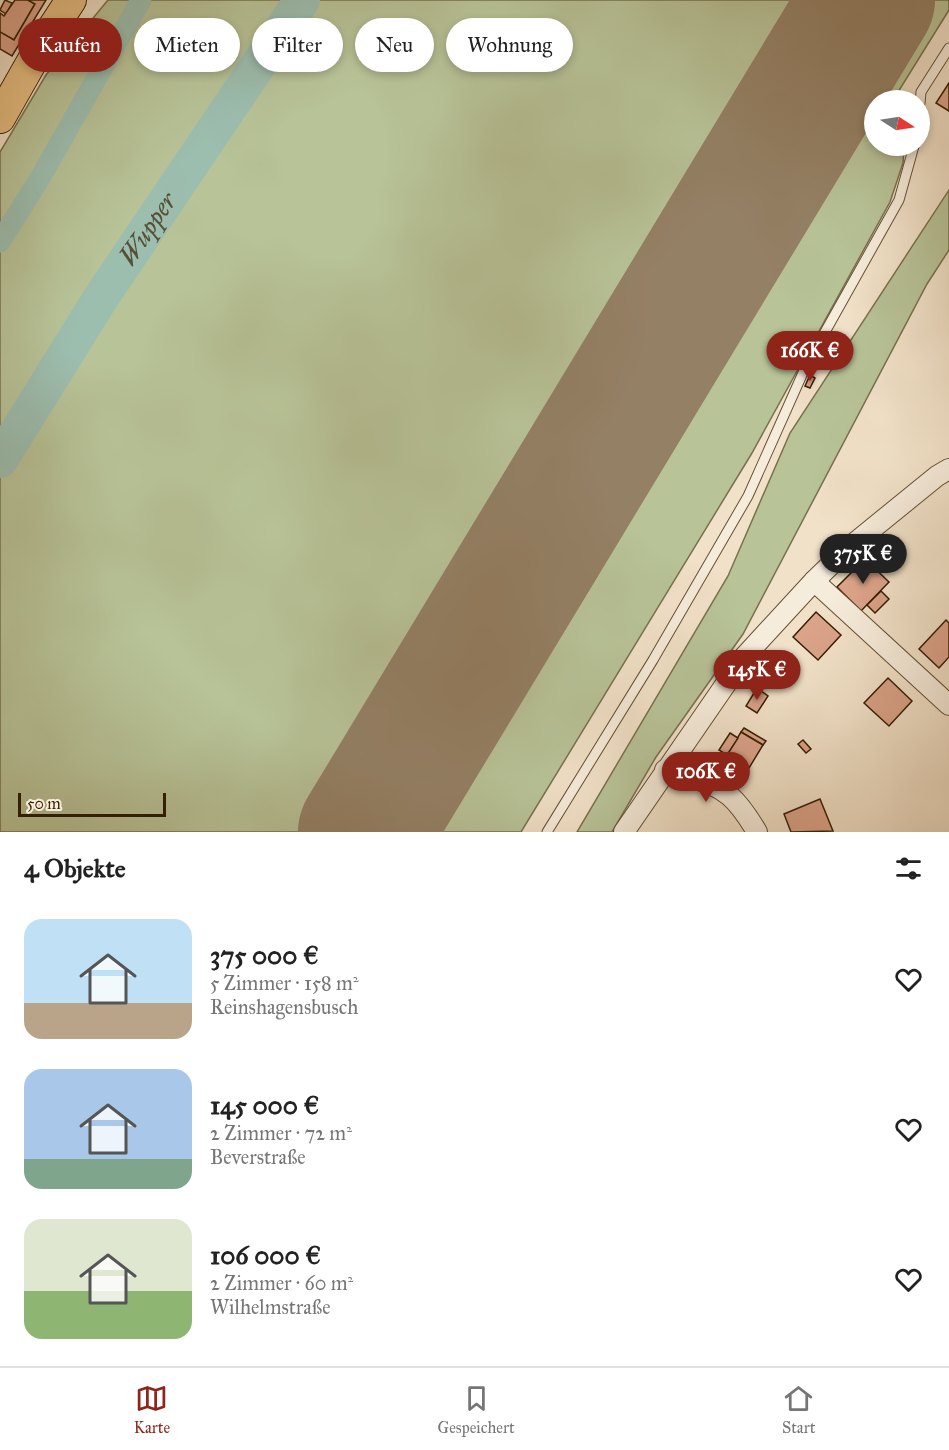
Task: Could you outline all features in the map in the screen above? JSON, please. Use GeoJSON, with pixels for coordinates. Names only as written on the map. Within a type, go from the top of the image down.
{"type":"FeatureCollection","features":[{"type":"Feature","properties":{"kind":"main road"},"geometry":{"type":"LineString","coordinates":[[0,118],[39,49],[71,0]]}},
{"type":"Feature","properties":{"kind":"street"},"geometry":{"type":"LineString","coordinates":[[624,832],[745,656],[814,581],[855,543],[937,476],[949,469]]}},
{"type":"Feature","properties":{"kind":"street"},"geometry":{"type":"LineString","coordinates":[[814,581],[949,705]]}},
{"type":"Feature","properties":{"kind":"street"},"geometry":{"type":"LineString","coordinates":[[665,770],[674,775],[722,789],[742,807],[757,832]]}},
{"type":"Feature","properties":{"kind":"lane"},"geometry":{"type":"LineString","coordinates":[[922,90],[949,48]]}},
{"type":"Feature","properties":{"kind":"lane"},"geometry":{"type":"LineString","coordinates":[[547,832],[653,660],[748,496],[806,366],[898,200],[911,156]]}},
{"type":"Feature","properties":{"kind":"green space"},"geometry":{"type":"Polygon","coordinates":[[[108,0],[949,0],[949,10],[899,90],[864,90],[864,156],[903,156],[890,202],[752,453],[521,832],[0,832],[0,152],[48,72],[122,72],[122,18],[93,18],[108,0]]]}},
{"type":"Feature","properties":{"kind":"green space"},"geometry":{"type":"Polygon","coordinates":[[[949,190],[949,250],[927,284],[743,634],[656,757],[612,832],[577,832],[728,576],[790,433],[949,190]]]}},
{"type":"Feature","properties":{"kind":"building"},"geometry":{"type":"Polygon","coordinates":[[[5,0],[12,3],[6,14],[0,10],[5,0]]]}},
{"type":"Feature","properties":{"kind":"building"},"geometry":{"type":"Polygon","coordinates":[[[15,0],[28,0],[35,4],[27,18],[18,18],[18,33],[14,40],[0,32],[0,13],[4,16],[15,0]]]}},
{"type":"Feature","properties":{"kind":"building"},"geometry":{"type":"Polygon","coordinates":[[[28,0],[46,0],[35,18],[27,18],[35,4],[28,0]]]}},
{"type":"Feature","properties":{"kind":"building"},"geometry":{"type":"Polygon","coordinates":[[[0,32],[14,40],[18,33],[18,46],[12,56],[0,49],[0,32]]]}},
{"type":"Feature","properties":{"kind":"building"},"geometry":{"type":"Polygon","coordinates":[[[949,83],[949,111],[936,103],[949,83]]]}},
{"type":"Feature","properties":{"kind":"building"},"geometry":{"type":"Polygon","coordinates":[[[810,375],[815,378],[810,388],[805,386],[810,375]]]}},
{"type":"Feature","properties":{"kind":"building"},"geometry":{"type":"Polygon","coordinates":[[[865,559],[889,582],[861,611],[837,587],[865,559]]]}},
{"type":"Feature","properties":{"kind":"building"},"geometry":{"type":"Polygon","coordinates":[[[881,591],[889,599],[875,613],[867,605],[881,591]]]}},
{"type":"Feature","properties":{"kind":"building"},"geometry":{"type":"Polygon","coordinates":[[[816,612],[841,635],[818,660],[793,637],[816,612]]]}},
{"type":"Feature","properties":{"kind":"building"},"geometry":{"type":"Polygon","coordinates":[[[946,620],[949,623],[949,657],[939,668],[919,649],[946,620]]]}},
{"type":"Feature","properties":{"kind":"building"},"geometry":{"type":"Polygon","coordinates":[[[888,678],[912,701],[889,726],[864,703],[888,678]]]}},
{"type":"Feature","properties":{"kind":"building"},"geometry":{"type":"Polygon","coordinates":[[[757,688],[768,696],[757,713],[746,706],[757,688]]]}},
{"type":"Feature","properties":{"kind":"building"},"geometry":{"type":"Polygon","coordinates":[[[744,728],[766,741],[763,745],[741,732],[744,728]]]}},
{"type":"Feature","properties":{"kind":"building"},"geometry":{"type":"Polygon","coordinates":[[[741,732],[763,745],[749,768],[727,755],[741,732]]]}},
{"type":"Feature","properties":{"kind":"building"},"geometry":{"type":"Polygon","coordinates":[[[730,733],[738,738],[727,755],[719,750],[730,733]]]}},
{"type":"Feature","properties":{"kind":"building"},"geometry":{"type":"Polygon","coordinates":[[[803,740],[811,749],[806,753],[798,744],[803,740]]]}},
{"type":"Feature","properties":{"kind":"building"},"geometry":{"type":"Polygon","coordinates":[[[820,799],[833,831],[791,832],[784,814],[820,799]]]}},
{"type":"Feature","properties":{"kind":"waterway"},"geometry":{"type":"LineString","coordinates":[[0,242],[40,178],[141,0]]}},
{"type":"Feature","properties":{"kind":"waterway","name":"Wupper"},"geometry":{"type":"LineString","coordinates":[[0,460],[100,299],[302,0]]}},
{"type":"Feature","properties":{"kind":"runway"},"geometry":{"type":"LineString","coordinates":[[365,832],[868,0]]}}]}
